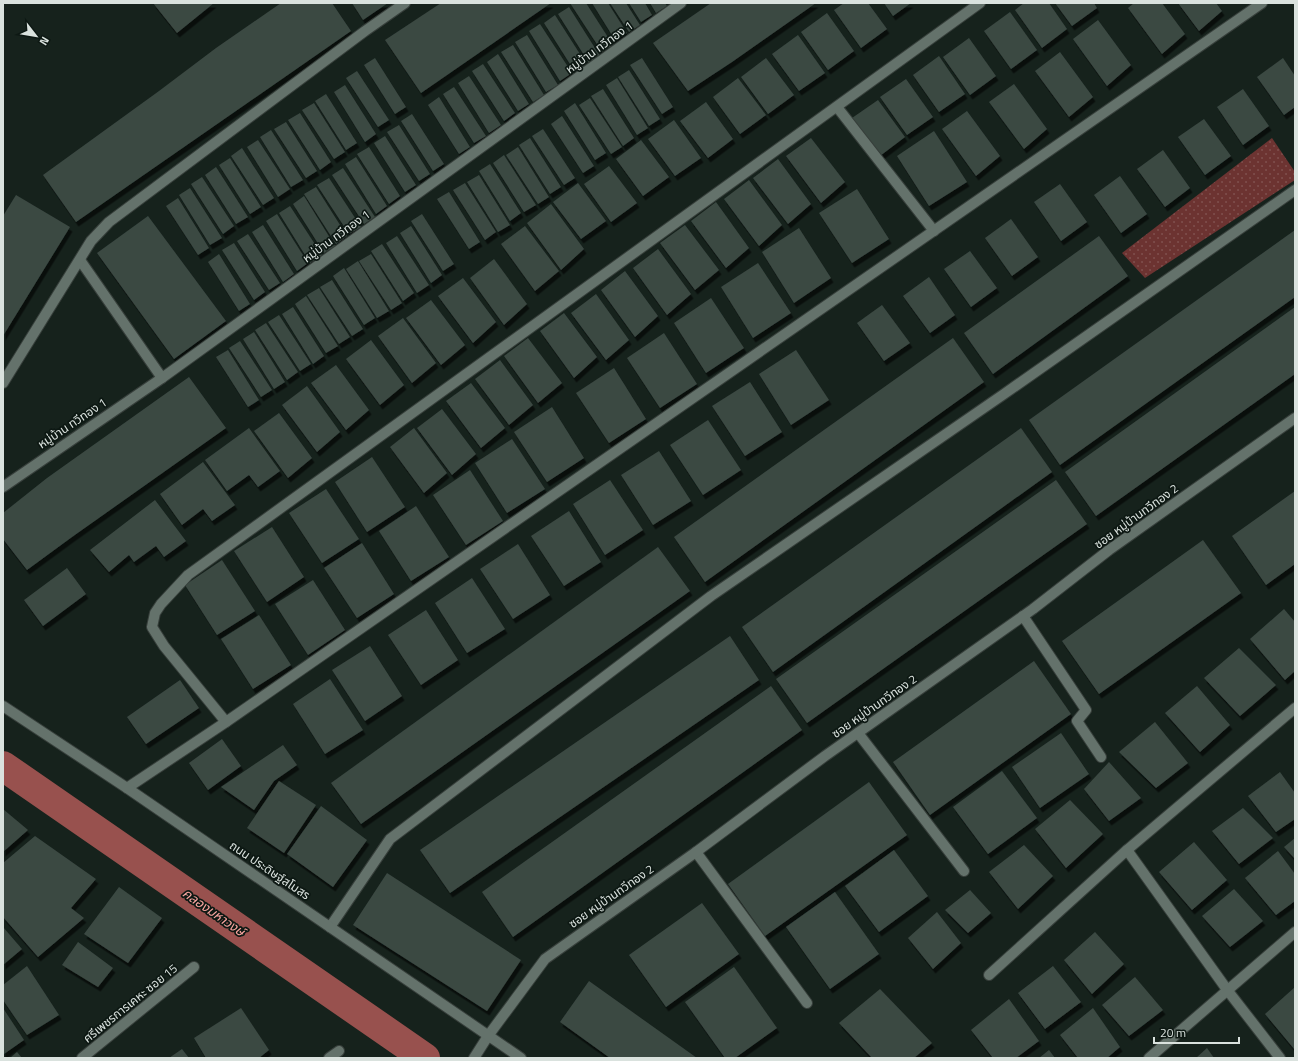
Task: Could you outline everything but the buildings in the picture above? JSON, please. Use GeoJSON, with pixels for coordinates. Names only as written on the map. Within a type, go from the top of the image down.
{"type":"FeatureCollection","features":[{"type":"Feature","properties":{"kind":"street"},"geometry":{"type":"LineString","coordinates":[[3,383],[91,241],[109,222],[405,3]]}},
{"type":"Feature","properties":{"kind":"street","name":"หมู่บ้าน ทวีทอง 1"},"geometry":{"type":"LineString","coordinates":[[3,486],[162,378],[681,3]]}},
{"type":"Feature","properties":{"kind":"street"},"geometry":{"type":"LineString","coordinates":[[226,722],[164,646],[152,627],[155,613],[161,604],[188,575],[980,3]]}},
{"type":"Feature","properties":{"kind":"street"},"geometry":{"type":"LineString","coordinates":[[127,788],[226,722],[1262,3]]}},
{"type":"Feature","properties":{"kind":"street"},"geometry":{"type":"LineString","coordinates":[[837,107],[934,231]]}},
{"type":"Feature","properties":{"kind":"street"},"geometry":{"type":"LineString","coordinates":[[330,927],[390,839],[711,596],[1004,394],[1295,190]]}},
{"type":"Feature","properties":{"kind":"street"},"geometry":{"type":"LineString","coordinates":[[80,260],[162,378]]}},
{"type":"Feature","properties":{"kind":"street","name":"ซอย หมู่บ้านทวีทอง 2"},"geometry":{"type":"LineString","coordinates":[[475,1056],[545,959],[1023,616],[1109,550],[1295,418]]}},
{"type":"Feature","properties":{"kind":"street"},"geometry":{"type":"LineString","coordinates":[[1023,616],[1086,710],[1077,721],[1101,757]]}},
{"type":"Feature","properties":{"kind":"street","name":"ถนน ประดิษฐ์สโมสร"},"geometry":{"type":"LineString","coordinates":[[3,706],[127,788],[521,1058]]}},
{"type":"Feature","properties":{"kind":"street"},"geometry":{"type":"LineString","coordinates":[[989,975],[1127,850],[1295,708]]}},
{"type":"Feature","properties":{"kind":"street"},"geometry":{"type":"LineString","coordinates":[[858,733],[964,871]]}},
{"type":"Feature","properties":{"kind":"street"},"geometry":{"type":"LineString","coordinates":[[1127,850],[1228,991],[1280,1058]]}},
{"type":"Feature","properties":{"kind":"street"},"geometry":{"type":"LineString","coordinates":[[696,852],[807,1003]]}},
{"type":"Feature","properties":{"kind":"street"},"geometry":{"type":"LineString","coordinates":[[1149,1058],[1295,932]]}},
{"type":"Feature","properties":{"kind":"street","name":"ศรีเพชรการเคหะ ซอย 15"},"geometry":{"type":"LineString","coordinates":[[82,1058],[194,967]]}},
{"type":"Feature","properties":{"kind":"street"},"geometry":{"type":"LineString","coordinates":[[329,1058],[339,1051]]}},
{"type":"Feature","properties":{"kind":"shaded area"},"geometry":{"type":"Polygon","coordinates":[[[1272,138],[1295,172],[1295,180],[1145,278],[1122,253],[1272,138]]]}},
{"type":"Feature","properties":{"kind":"waterway","name":"คลองมหาวงษ์"},"geometry":{"type":"LineString","coordinates":[[3,766],[425,1058]]}}]}
